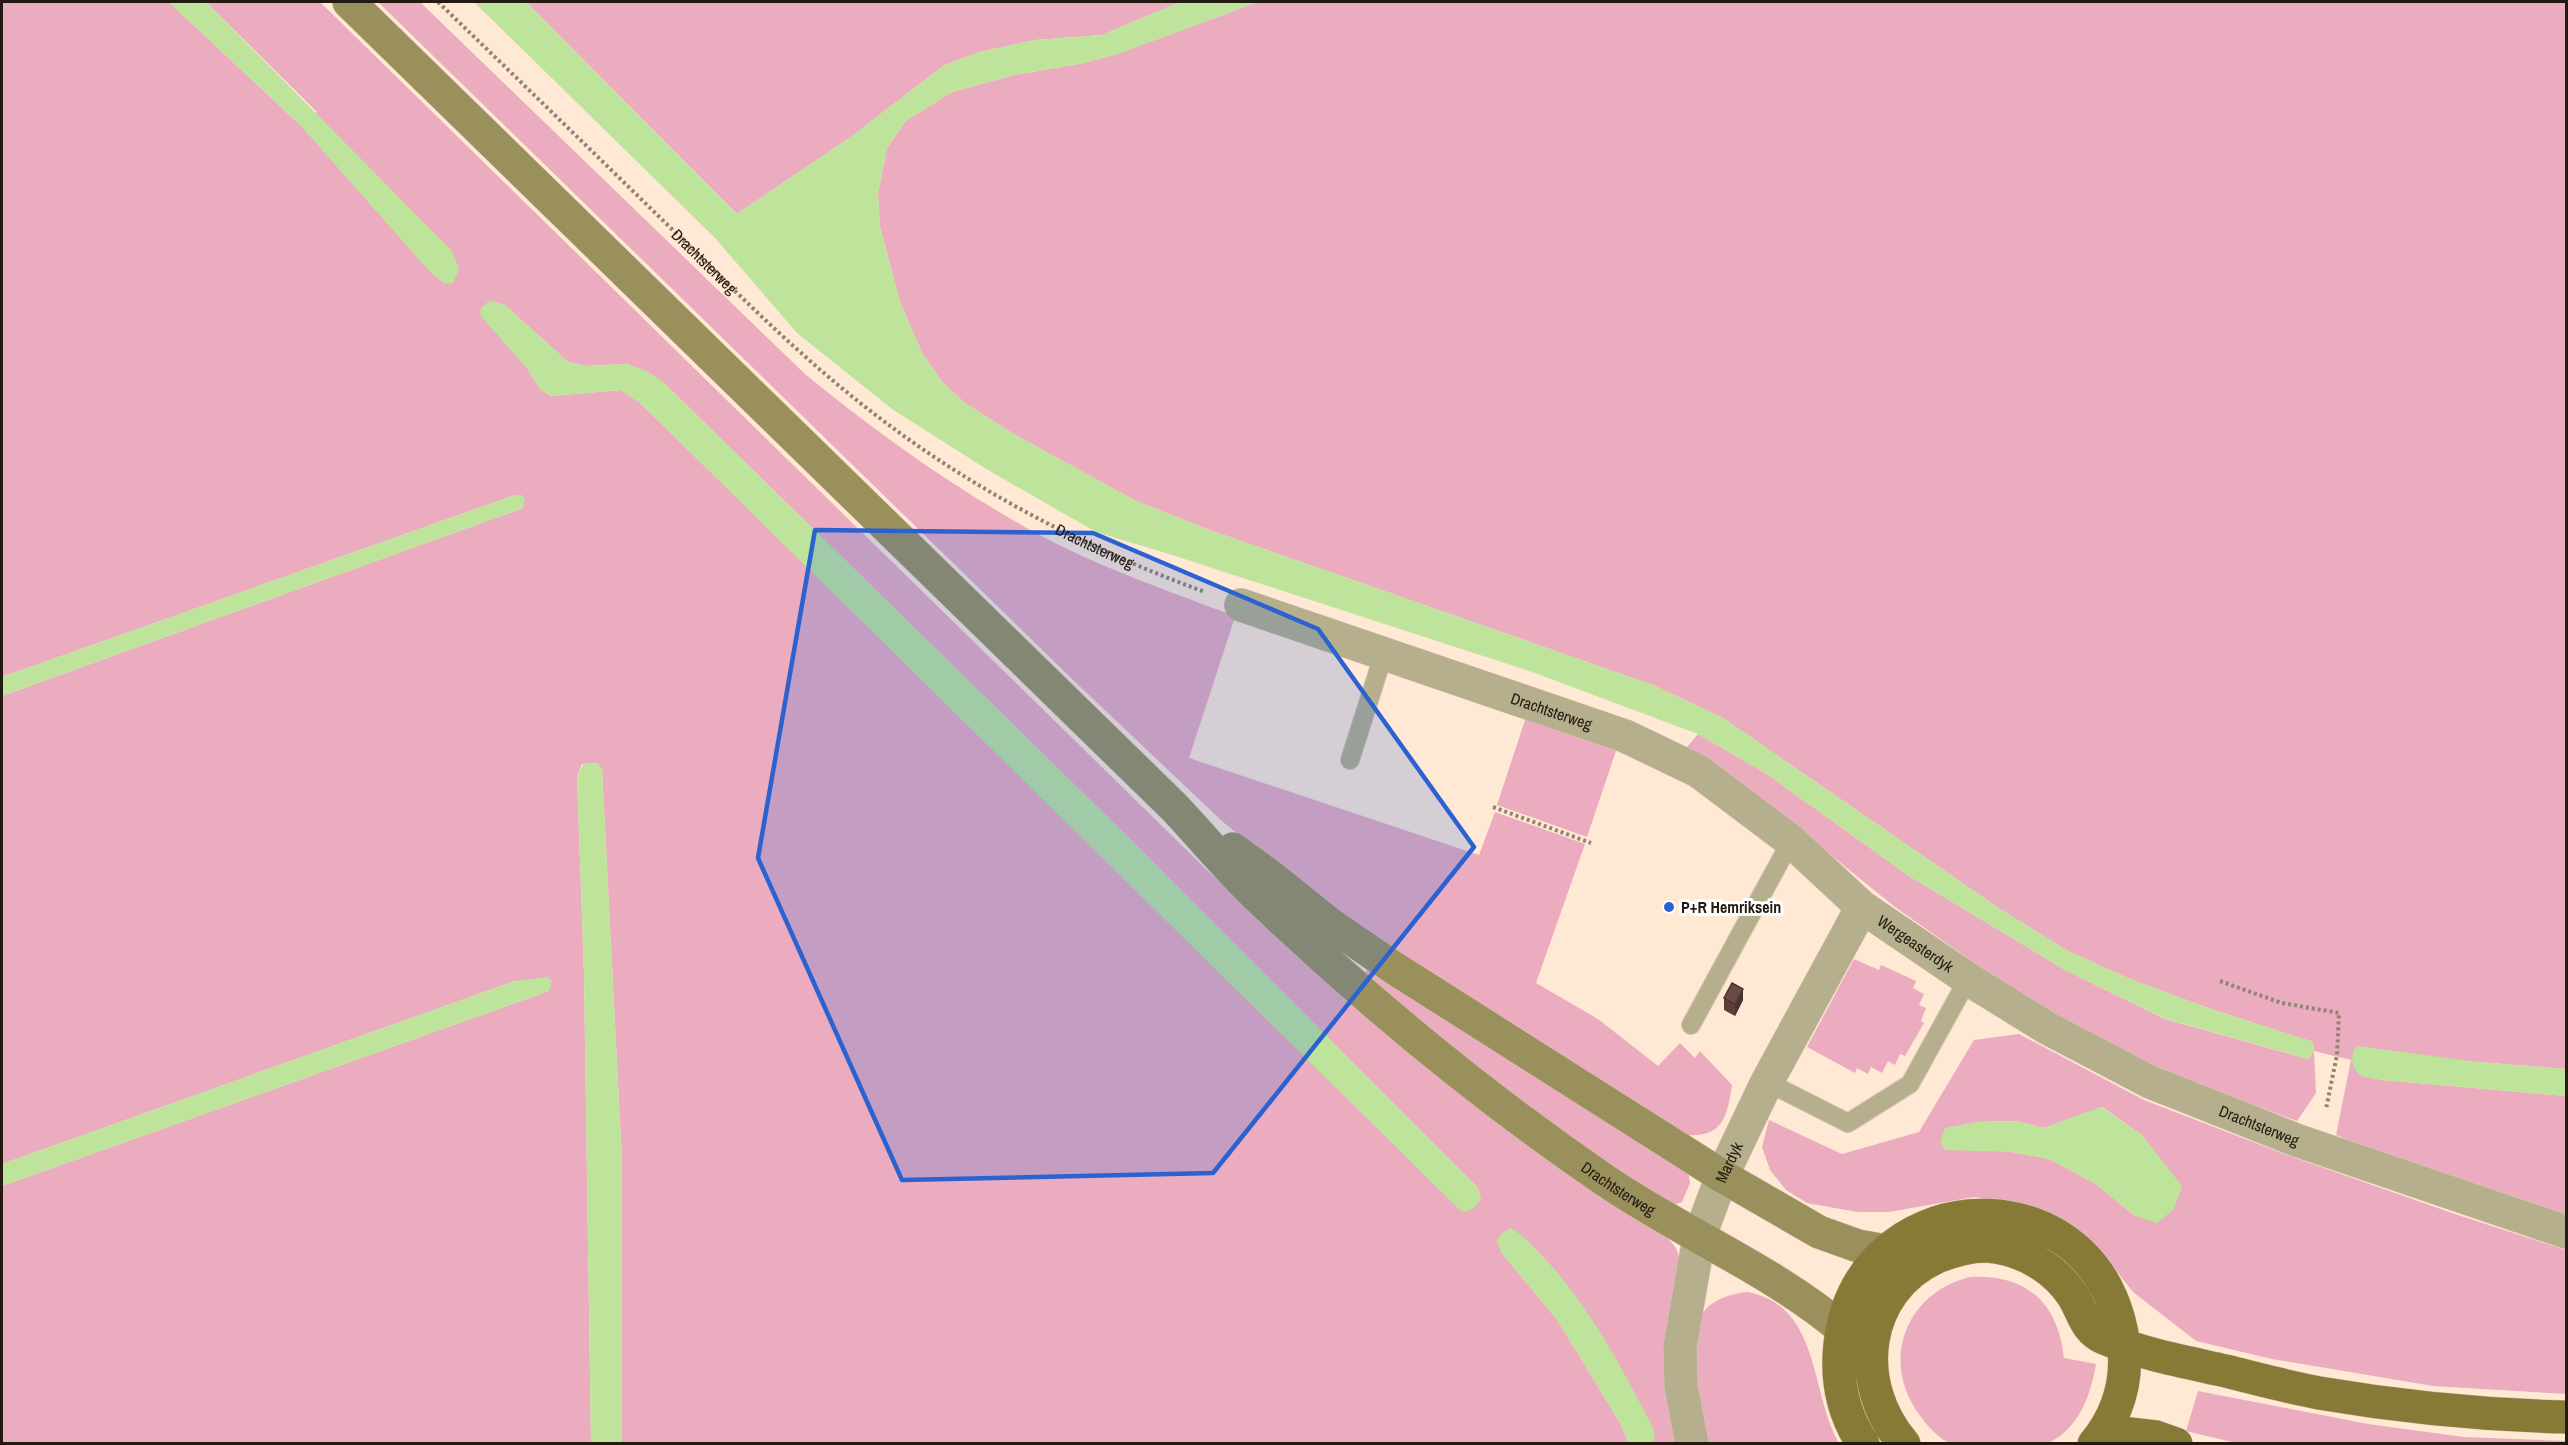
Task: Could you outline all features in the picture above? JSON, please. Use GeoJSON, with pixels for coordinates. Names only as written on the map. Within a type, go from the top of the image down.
{"type":"FeatureCollection","features":[{"type":"Feature","properties":{"kind":"main road","name":"Drachtsterweg"},"geometry":{"type":"LineString","coordinates":[[349,2],[1175,808],[1260,900],[1354,985],[1475,1087],[1606,1181],[1699,1238],[1796,1292],[1841,1328]]}},
{"type":"Feature","properties":{"kind":"main road","name":"Drachtsterweg"},"geometry":{"type":"LineString","coordinates":[[1175,808],[1274,879],[1330,924],[1394,968],[1722,1176],[1819,1232],[1858,1246],[1886,1251]]}},
{"type":"Feature","properties":{"kind":"main road"},"geometry":{"type":"LineString","coordinates":[[1863,1443],[1846,1413],[1840,1386],[1838,1356],[1841,1328],[1850,1301],[1862,1279],[1886,1251],[1918,1229],[1950,1218],[1982,1214],[2008,1216],[2056,1234],[2079,1250],[2104,1281],[2114,1300],[2126,1345],[2122,1390],[2099,1437],[2156,1437],[2176,1443]]}},
{"type":"Feature","properties":{"kind":"main road"},"geometry":{"type":"LineString","coordinates":[[1904,1443],[1892,1430],[1875,1393],[1871,1372],[1871,1351],[1876,1323],[1899,1284],[1913,1272],[1938,1257],[1966,1248],[1984,1246],[2005,1248],[2042,1265],[2061,1281],[2073,1297],[2088,1328],[2102,1338],[2316,1392],[2360,1400],[2443,1410],[2566,1418]]}},
{"type":"Feature","properties":{"kind":"main road"},"geometry":{"type":"LineString","coordinates":[[1841,1328],[1871,1351]]}},
{"type":"Feature","properties":{"kind":"street","name":"Drachtsterweg"},"geometry":{"type":"LineString","coordinates":[[1241,605],[1625,736],[1698,771],[1791,842],[1862,907]]}},
{"type":"Feature","properties":{"kind":"street","name":"Mardyk"},"geometry":{"type":"LineString","coordinates":[[1692,1443],[1681,1386],[1680,1347],[1699,1238],[1722,1176],[1767,1082],[1862,907]]}},
{"type":"Feature","properties":{"kind":"street","name":"Wergeasterdyk"},"geometry":{"type":"LineString","coordinates":[[1862,907],[1968,979]]}},
{"type":"Feature","properties":{"kind":"street","name":"Drachtsterweg"},"geometry":{"type":"LineString","coordinates":[[1968,979],[2047,1028],[2150,1082],[2313,1146],[2566,1233]]}},
{"type":"Feature","properties":{"kind":"lane"},"geometry":{"type":"LineString","coordinates":[[1350,760],[1383,653]]}},
{"type":"Feature","properties":{"kind":"lane"},"geometry":{"type":"LineString","coordinates":[[1691,1025],[1791,842]]}},
{"type":"Feature","properties":{"kind":"lane"},"geometry":{"type":"LineString","coordinates":[[1767,1082],[1848,1123],[1910,1084],[1968,979]]}},
{"type":"Feature","properties":{"kind":"path","name":"Drachtsterweg"},"geometry":{"type":"LineString","coordinates":[[438,2],[779,333],[881,420],[981,486],[1029,514],[1161,576],[1241,605]]}},
{"type":"Feature","properties":{"kind":"path"},"geometry":{"type":"LineString","coordinates":[[1493,807],[1591,843]]}},
{"type":"Feature","properties":{"kind":"path"},"geometry":{"type":"LineString","coordinates":[[2220,981],[2282,1004],[2339,1013],[2337,1055],[2328,1103],[2313,1146]]}},
{"type":"Feature","properties":{"kind":"highlighted area"},"geometry":{"type":"Polygon","coordinates":[[[815,530],[1093,533],[1318,629],[1474,847],[1213,1173],[902,1180],[758,858],[815,530]]]}},
{"type":"Feature","properties":{"kind":"shaded area"},"geometry":{"type":"Polygon","coordinates":[[[2,2],[169,2],[300,125],[317,112],[206,2],[320,2],[1209,872],[1415,1055],[1661,1230],[1676,1248],[1682,1266],[1679,1443],[1649,1443],[1653,1441],[1589,1318],[1557,1273],[1528,1242],[1510,1228],[1501,1252],[1558,1321],[1620,1423],[1629,1443],[622,1443],[622,1162],[602,769],[597,763],[582,764],[577,776],[584,974],[591,1443],[2,1443],[2,1186],[549,991],[515,981],[2,1164],[2,696],[523,508],[515,495],[2,677],[2,2]],[[505,305],[529,371],[540,389],[551,396],[621,390],[640,403],[902,659],[1481,1199],[1478,1188],[1127,836],[663,382],[627,364],[586,366],[568,362],[505,305]]]}},
{"type":"Feature","properties":{"kind":"shaded area"},"geometry":{"type":"Polygon","coordinates":[[[169,2],[206,2],[452,251],[459,269],[453,283],[445,284],[430,272],[300,125],[169,2]]]}},
{"type":"Feature","properties":{"kind":"shaded area"},"geometry":{"type":"Polygon","coordinates":[[[378,2],[420,2],[805,374],[908,453],[990,507],[1043,537],[1123,574],[1232,615],[1234,620],[1189,758],[1479,855],[1495,812],[1585,844],[1536,983],[1598,1019],[1658,1066],[1680,1043],[1695,1058],[1700,1051],[1732,1085],[1722,1122],[1709,1132],[1687,1135],[1339,914],[1223,822],[1070,677],[378,2]]]}},
{"type":"Feature","properties":{"kind":"shaded area"},"geometry":{"type":"Polygon","coordinates":[[[474,2],[526,2],[737,214],[852,136],[943,66],[979,52],[1035,40],[1102,35],[1180,2],[1258,2],[1118,54],[1084,63],[1014,75],[952,92],[906,121],[887,148],[878,193],[880,227],[900,302],[922,353],[943,383],[965,403],[1012,433],[1136,501],[1204,528],[1653,685],[1723,718],[2003,911],[2068,951],[2130,979],[2208,1008],[2313,1042],[2314,1051],[2308,1059],[2166,1019],[2065,970],[1909,876],[1767,774],[1698,734],[1535,673],[1096,532],[988,470],[892,409],[797,333],[715,238],[474,2]]]}},
{"type":"Feature","properties":{"kind":"shaded area"},"geometry":{"type":"Polygon","coordinates":[[[526,2],[1180,2],[1102,35],[1035,40],[979,52],[943,66],[852,136],[737,214],[526,2]]]}},
{"type":"Feature","properties":{"kind":"shaded area"},"geometry":{"type":"Polygon","coordinates":[[[1258,2],[2566,2],[2566,1069],[2478,1062],[2362,1076],[2383,1080],[2566,1096],[2566,1214],[2410,1165],[2336,1135],[2351,1060],[2314,1051],[2313,1042],[2208,1008],[2130,979],[2068,951],[2003,911],[1723,718],[1653,685],[1204,528],[1136,501],[1012,433],[965,403],[943,383],[922,353],[900,302],[880,227],[878,193],[887,148],[906,121],[952,92],[1014,75],[1084,63],[1117,54],[1258,2]]]}},
{"type":"Feature","properties":{"kind":"shaded area"},"geometry":{"type":"Polygon","coordinates":[[[490,300],[505,305],[568,362],[586,366],[626,364],[647,371],[663,382],[1127,836],[1478,1188],[1481,1199],[1475,1207],[1468,1211],[1461,1211],[640,403],[621,390],[552,396],[540,389],[529,371],[480,315],[481,308],[490,300]]]}},
{"type":"Feature","properties":{"kind":"shaded area"},"geometry":{"type":"Polygon","coordinates":[[[515,495],[522,495],[525,500],[523,508],[2,696],[2,677],[515,495]]]}},
{"type":"Feature","properties":{"kind":"shaded area"},"geometry":{"type":"Polygon","coordinates":[[[1526,717],[1618,745],[1587,837],[1497,805],[1526,717]]]}},
{"type":"Feature","properties":{"kind":"shaded area"},"geometry":{"type":"Polygon","coordinates":[[[1698,734],[1767,774],[1909,876],[2065,970],[2165,1019],[2308,1059],[2314,1051],[2316,1093],[2297,1121],[2160,1071],[2051,1017],[1895,907],[1779,813],[1687,747],[1698,734]]]}},
{"type":"Feature","properties":{"kind":"shaded area"},"geometry":{"type":"Polygon","coordinates":[[[584,763],[597,763],[602,768],[622,1162],[622,1443],[591,1443],[584,974],[577,776],[584,763]]]}},
{"type":"Feature","properties":{"kind":"shaded area"},"geometry":{"type":"Polygon","coordinates":[[[1854,959],[1879,970],[1881,965],[1916,981],[1913,988],[1924,994],[1919,1005],[1926,1008],[1921,1021],[1924,1023],[1905,1056],[1900,1054],[1895,1065],[1888,1061],[1882,1073],[1871,1067],[1868,1074],[1857,1068],[1855,1073],[1807,1047],[1854,959]]]}},
{"type":"Feature","properties":{"kind":"shaded area"},"geometry":{"type":"Polygon","coordinates":[[[1368,970],[1688,1171],[1690,1183],[1682,1202],[1674,1205],[1527,1112],[1366,975],[1368,970]]]}},
{"type":"Feature","properties":{"kind":"shaded area"},"geometry":{"type":"Polygon","coordinates":[[[548,977],[552,981],[549,991],[2,1186],[2,1164],[515,981],[548,977]]]}},
{"type":"Feature","properties":{"kind":"shaded area"},"geometry":{"type":"Polygon","coordinates":[[[2019,1034],[2144,1100],[2287,1155],[2566,1250],[2566,1394],[2433,1386],[2272,1359],[2196,1341],[2133,1292],[2098,1248],[2070,1225],[2024,1204],[1974,1197],[1889,1212],[1857,1212],[1807,1203],[1786,1190],[1770,1170],[1762,1147],[1769,1120],[1842,1154],[1919,1132],[1974,1040],[2019,1034]],[[2102,1107],[2044,1128],[2016,1121],[1976,1122],[2012,1152],[2049,1159],[2096,1184],[2135,1216],[2142,1135],[2102,1107]]]}},
{"type":"Feature","properties":{"kind":"shaded area"},"geometry":{"type":"Polygon","coordinates":[[[2357,1046],[2478,1062],[2566,1069],[2566,1096],[2383,1080],[2362,1076],[2353,1066],[2352,1057],[2357,1046]]]}},
{"type":"Feature","properties":{"kind":"shaded area"},"geometry":{"type":"Polygon","coordinates":[[[2101,1107],[2142,1135],[2182,1186],[2174,1209],[2157,1223],[2135,1216],[2096,1184],[2049,1159],[2012,1152],[1945,1150],[1940,1142],[1945,1128],[1976,1122],[2016,1121],[2044,1128],[2101,1107]]]}},
{"type":"Feature","properties":{"kind":"shaded area"},"geometry":{"type":"Polygon","coordinates":[[[1510,1228],[1525,1238],[1572,1291],[1587,1312],[1651,1424],[1655,1434],[1653,1441],[1629,1443],[1620,1423],[1558,1321],[1501,1252],[1497,1241],[1502,1233],[1510,1228]]]}},
{"type":"Feature","properties":{"kind":"shaded area"},"geometry":{"type":"Polygon","coordinates":[[[1970,1277],[1990,1277],[2007,1281],[2036,1295],[2055,1321],[2061,1338],[2064,1358],[2096,1364],[2092,1385],[2080,1413],[2068,1429],[2051,1442],[1963,1444],[1947,1442],[1924,1421],[1907,1392],[1901,1371],[1901,1350],[1906,1330],[1916,1312],[1930,1297],[1948,1285],[1970,1277]]]}},
{"type":"Feature","properties":{"kind":"shaded area"},"geometry":{"type":"Polygon","coordinates":[[[1747,1292],[1771,1300],[1789,1314],[1801,1332],[1810,1354],[1830,1423],[1839,1443],[1705,1443],[1694,1375],[1695,1337],[1698,1322],[1705,1310],[1714,1302],[1730,1295],[1747,1292]]]}},
{"type":"Feature","properties":{"kind":"shaded area"},"geometry":{"type":"Polygon","coordinates":[[[2198,1391],[2368,1424],[2464,1437],[2566,1441],[2566,1443],[2236,1443],[2186,1431],[2198,1391]]]}},
{"type":"Feature","properties":{"kind":"building"},"geometry":{"type":"Polygon","coordinates":[[[1732,983],[1743,989],[1735,1005],[1724,998],[1732,983]]]}},
{"type":"Feature","properties":{"kind":"place","name":"P+R Hemriksein"},"geometry":{"type":"Point","coordinates":[1669,907]}}]}
